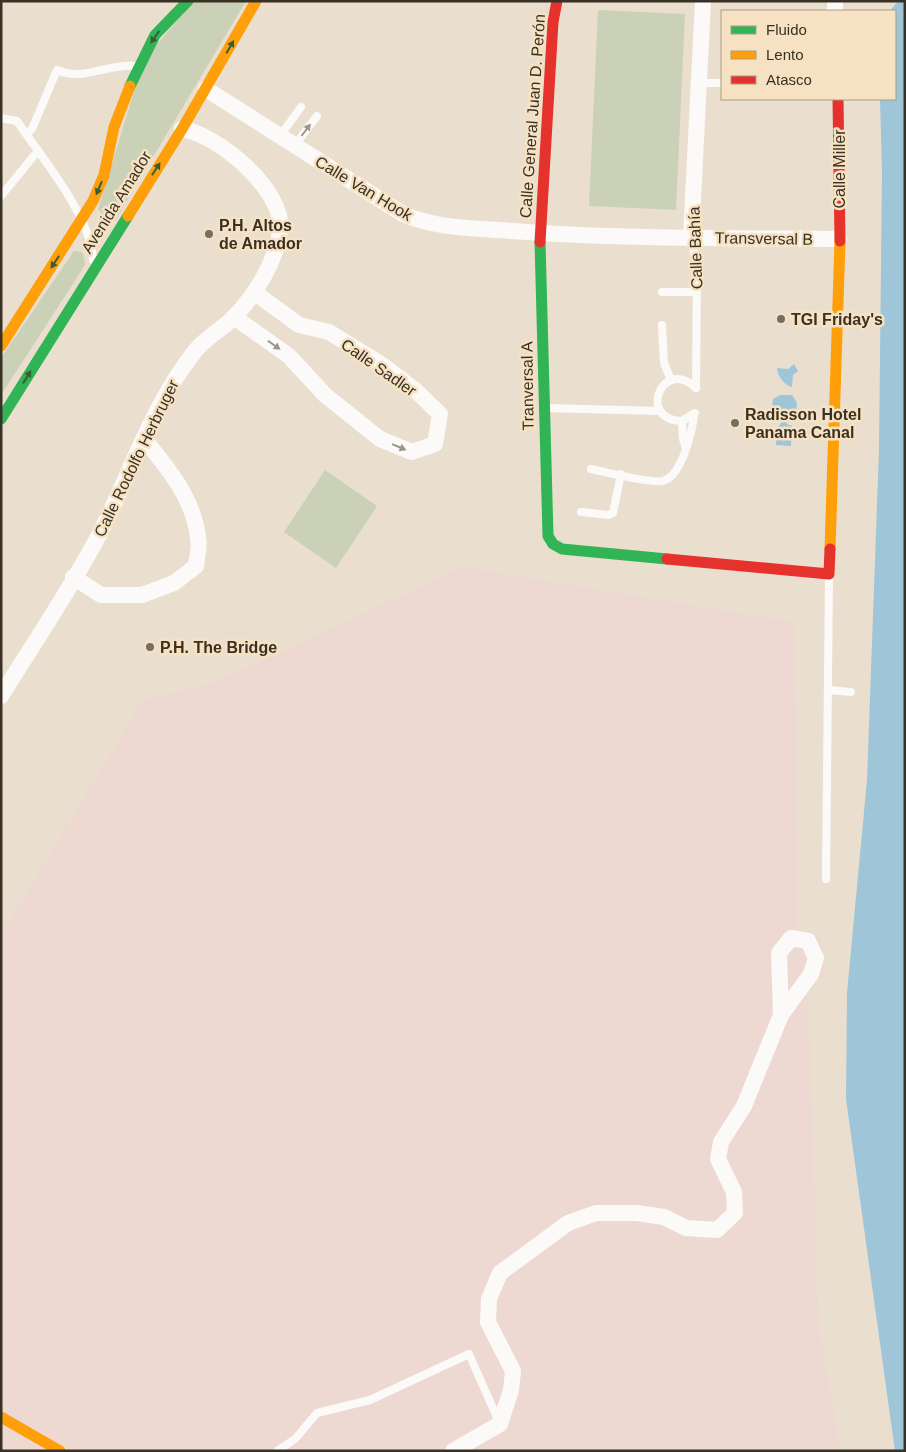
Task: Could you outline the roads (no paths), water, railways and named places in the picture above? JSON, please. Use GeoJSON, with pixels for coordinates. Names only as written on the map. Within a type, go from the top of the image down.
{"type":"FeatureCollection","features":[{"type":"Feature","properties":{"kind":"main road","name":"Avenida Amador"},"geometry":{"type":"LineString","coordinates":[[1,346],[82,222],[89,208],[104,175],[114,128],[138,66],[154,35],[188,1]]}},
{"type":"Feature","properties":{"kind":"main road","name":"Avenida Amador"},"geometry":{"type":"LineString","coordinates":[[1,418],[93,270],[114,227],[182,129],[256,1]]}},
{"type":"Feature","properties":{"kind":"main road","name":"Calle General Juan D. Perón"},"geometry":{"type":"LineString","coordinates":[[540,233],[553,22],[557,1]]}},
{"type":"Feature","properties":{"kind":"main road","name":"Calle Miller"},"geometry":{"type":"LineString","coordinates":[[829,574],[839,239],[840,164],[838,100]]}},
{"type":"Feature","properties":{"kind":"main road"},"geometry":{"type":"LineString","coordinates":[[89,208],[97,220]]}},
{"type":"Feature","properties":{"kind":"main road","name":"Tranversal A"},"geometry":{"type":"LineString","coordinates":[[540,233],[548,538],[554,546],[562,549],[829,574]]}},
{"type":"Feature","properties":{"kind":"main road"},"geometry":{"type":"LineString","coordinates":[[1,1417],[60,1451]]}},
{"type":"Feature","properties":{"kind":"street","name":"Calle Bahía"},"geometry":{"type":"LineString","coordinates":[[691,238],[703,1]]}},
{"type":"Feature","properties":{"kind":"street","name":"Calle Van Hook"},"geometry":{"type":"LineString","coordinates":[[206,89],[403,214],[420,222],[540,233]]}},
{"type":"Feature","properties":{"kind":"street","name":"Calle Rodolfo Herbruger"},"geometry":{"type":"LineString","coordinates":[[1,696],[98,536],[172,380],[197,348],[234,317],[254,292],[274,254],[281,229],[276,204],[241,160],[196,131],[182,129]]}},
{"type":"Feature","properties":{"kind":"street","name":"Transversal B"},"geometry":{"type":"LineString","coordinates":[[540,233],[691,238],[839,239]]}},
{"type":"Feature","properties":{"kind":"street","name":"Calle Sadler"},"geometry":{"type":"LineString","coordinates":[[234,317],[290,356],[325,395],[380,439],[412,452],[435,444],[440,414],[415,390],[384,366],[329,332],[299,325],[254,292]]}},
{"type":"Feature","properties":{"kind":"street"},"geometry":{"type":"LineString","coordinates":[[73,578],[101,595],[142,596],[174,583],[196,566],[199,539],[191,509],[171,472],[144,439]]}},
{"type":"Feature","properties":{"kind":"street"},"geometry":{"type":"LineString","coordinates":[[453,1451],[500,1424],[511,1390],[513,1371],[488,1322],[489,1299],[500,1273],[568,1223],[596,1213],[637,1213],[664,1217],[686,1228],[717,1230],[735,1213],[734,1192],[718,1159],[721,1142],[744,1106],[781,1015]]}},
{"type":"Feature","properties":{"kind":"lane"},"geometry":{"type":"LineString","coordinates":[[26,134],[32,128],[57,70],[70,75],[80,75],[124,65],[138,66]]}},
{"type":"Feature","properties":{"kind":"lane"},"geometry":{"type":"LineString","coordinates":[[699,83],[721,83]]}},
{"type":"Feature","properties":{"kind":"lane"},"geometry":{"type":"LineString","coordinates":[[280,136],[301,106]]}},
{"type":"Feature","properties":{"kind":"lane"},"geometry":{"type":"LineString","coordinates":[[294,145],[317,116]]}},
{"type":"Feature","properties":{"kind":"lane"},"geometry":{"type":"LineString","coordinates":[[1,118],[16,121],[75,208],[92,248],[93,270]]}},
{"type":"Feature","properties":{"kind":"lane"},"geometry":{"type":"LineString","coordinates":[[1,196],[37,152]]}},
{"type":"Feature","properties":{"kind":"lane","name":"Calle Bahía"},"geometry":{"type":"LineString","coordinates":[[671,380],[685,380],[696,388],[697,267],[691,238]]}},
{"type":"Feature","properties":{"kind":"lane"},"geometry":{"type":"LineString","coordinates":[[662,292],[696,292]]}},
{"type":"Feature","properties":{"kind":"lane"},"geometry":{"type":"LineString","coordinates":[[590,469],[662,481],[677,471],[692,434],[695,413],[682,421],[668,419],[660,411],[658,393],[671,380],[664,363],[662,325]]}},
{"type":"Feature","properties":{"kind":"lane"},"geometry":{"type":"LineString","coordinates":[[544,408],[660,411]]}},
{"type":"Feature","properties":{"kind":"lane"},"geometry":{"type":"LineString","coordinates":[[682,421],[686,448]]}},
{"type":"Feature","properties":{"kind":"lane"},"geometry":{"type":"LineString","coordinates":[[581,512],[609,515],[612,513],[620,474]]}},
{"type":"Feature","properties":{"kind":"lane"},"geometry":{"type":"LineString","coordinates":[[826,880],[829,574]]}},
{"type":"Feature","properties":{"kind":"lane"},"geometry":{"type":"LineString","coordinates":[[828,690],[851,692]]}},
{"type":"Feature","properties":{"kind":"lane"},"geometry":{"type":"LineString","coordinates":[[277,1451],[294,1439],[317,1413],[370,1400],[469,1354],[500,1424]]}},
{"type":"Feature","properties":{"kind":"water"},"geometry":{"type":"Polygon","coordinates":[[[898,1],[905,1],[905,1451],[895,1451],[846,1099],[847,993],[867,780],[879,450],[882,171],[880,100],[896,100],[896,10],[891,10],[898,1]]]}},
{"type":"Feature","properties":{"kind":"water"},"geometry":{"type":"Polygon","coordinates":[[[794,364],[798,371],[793,375],[792,387],[786,384],[778,374],[777,368],[788,369],[794,364]]]}},
{"type":"Feature","properties":{"kind":"water"},"geometry":{"type":"Polygon","coordinates":[[[780,395],[792,395],[797,403],[796,413],[788,415],[785,419],[787,424],[792,426],[791,446],[776,445],[776,430],[784,419],[781,411],[772,405],[773,399],[780,395]]]}},
{"type":"Feature","properties":{"kind":"place","name":"P.H. Altos de Amador"},"geometry":{"type":"Point","coordinates":[209,234]}},
{"type":"Feature","properties":{"kind":"place","name":"TGI Friday's"},"geometry":{"type":"Point","coordinates":[781,319]}},
{"type":"Feature","properties":{"kind":"place","name":"Radisson Hotel Panama Canal"},"geometry":{"type":"Point","coordinates":[735,423]}},
{"type":"Feature","properties":{"kind":"place","name":"P.H. The Bridge"},"geometry":{"type":"Point","coordinates":[150,647]}}]}
